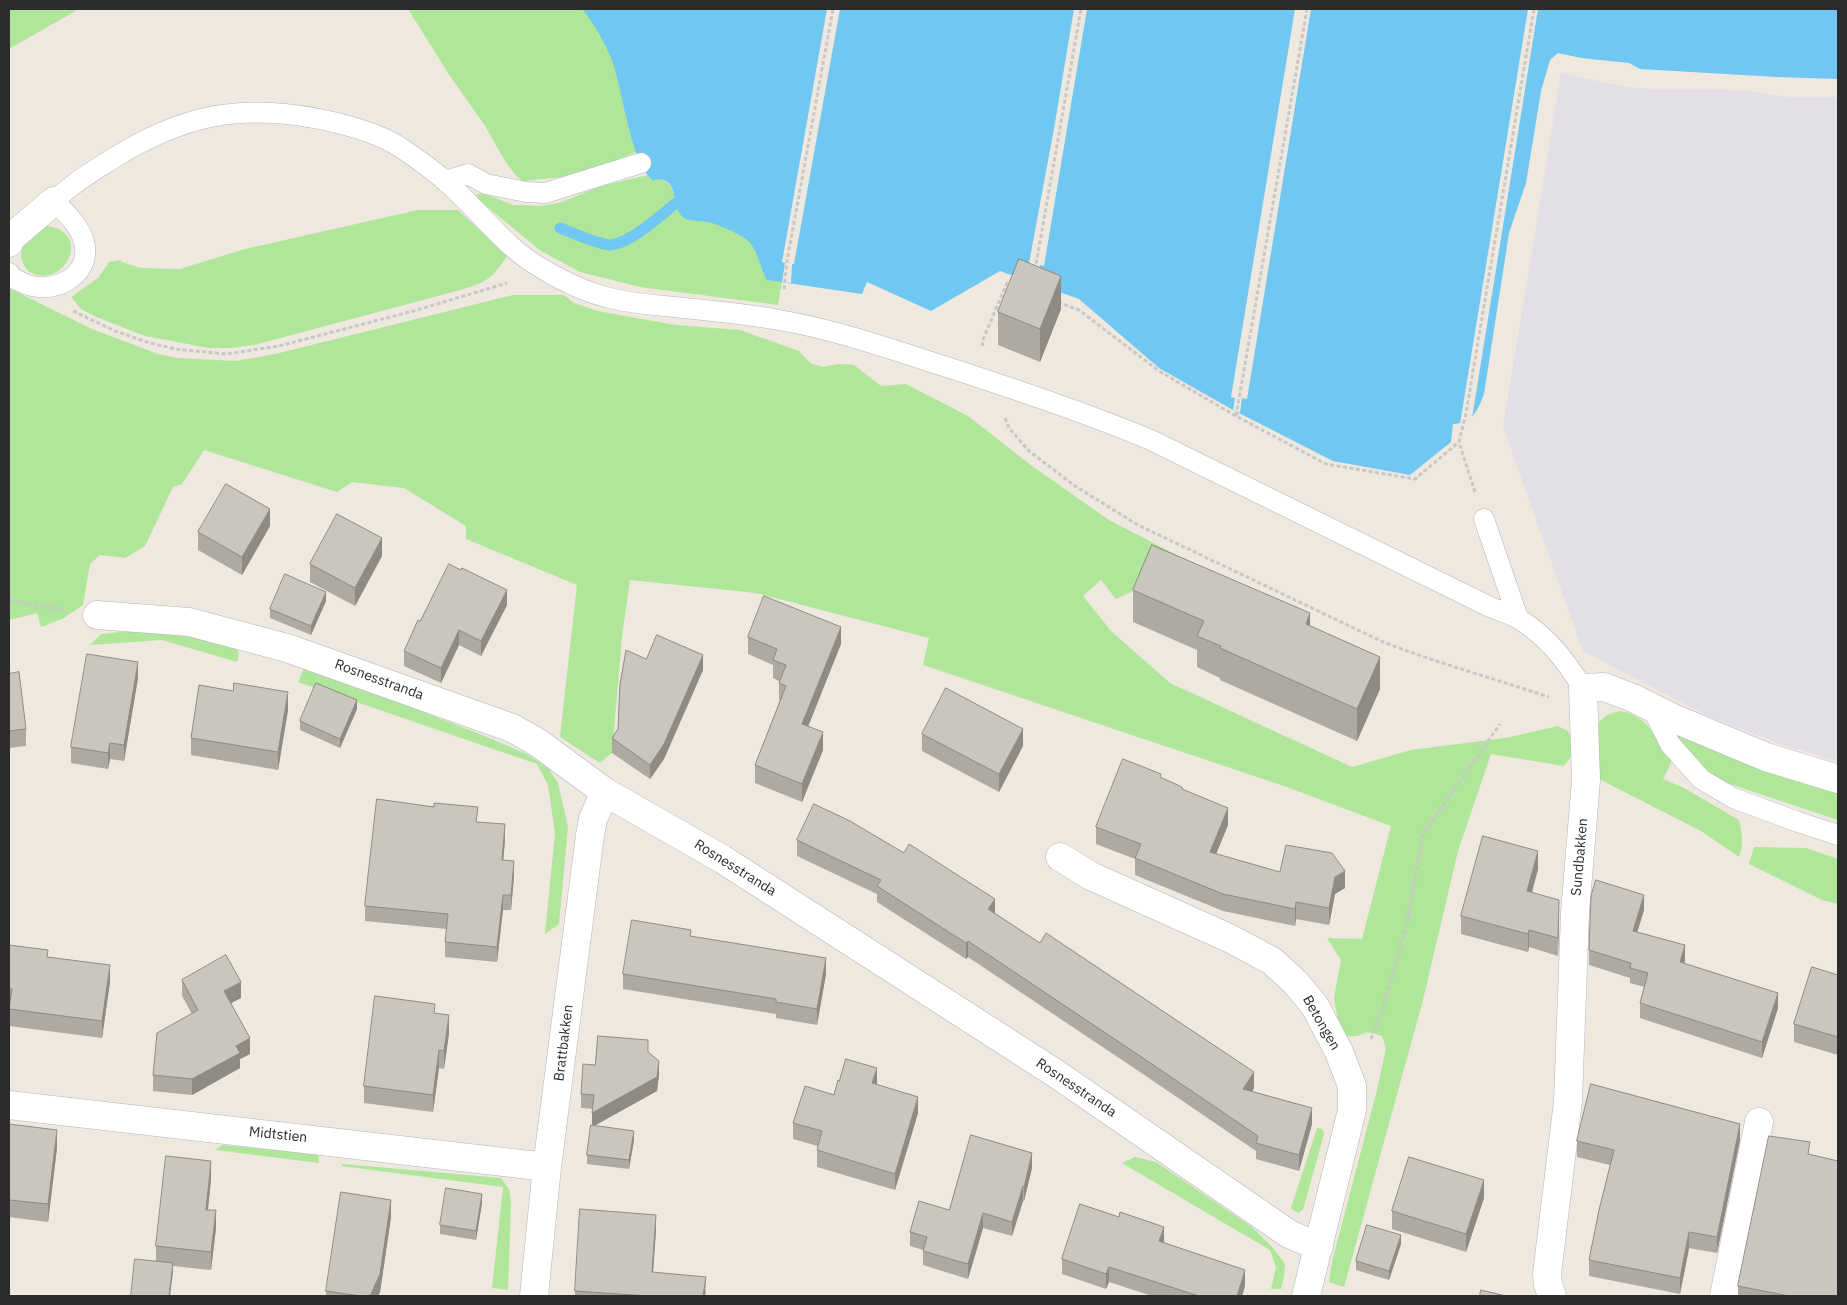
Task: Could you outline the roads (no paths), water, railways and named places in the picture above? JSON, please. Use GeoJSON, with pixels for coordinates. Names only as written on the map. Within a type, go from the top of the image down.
{"type":"FeatureCollection","features":[{"type":"Feature","properties":{"kind":"street"},"geometry":{"type":"LineString","coordinates":[[9,243],[12,237],[54,201]]}},
{"type":"Feature","properties":{"kind":"street","name":"Rosnesstranda"},"geometry":{"type":"LineString","coordinates":[[97,615],[189,622],[296,651],[512,728],[537,742],[605,792],[722,859],[1058,1075],[1289,1234],[1319,1247]]}},
{"type":"Feature","properties":{"kind":"street"},"geometry":{"type":"LineString","coordinates":[[1583,696],[1604,687],[1766,756],[1838,779]]}},
{"type":"Feature","properties":{"kind":"street","name":"Sundbakken"},"geometry":{"type":"LineString","coordinates":[[1552,1296],[1546,1274],[1568,1101],[1575,913],[1586,780],[1583,696]]}},
{"type":"Feature","properties":{"kind":"street","name":"Brattbakken"},"geometry":{"type":"LineString","coordinates":[[534,1296],[547,1167],[590,835],[593,819],[605,792]]}},
{"type":"Feature","properties":{"kind":"street","name":"Betongen"},"geometry":{"type":"LineString","coordinates":[[1060,857],[1091,876],[1231,940],[1272,961],[1296,982],[1315,1006],[1339,1052],[1352,1086],[1352,1110],[1306,1296]]}},
{"type":"Feature","properties":{"kind":"street","name":"Midtstien"},"geometry":{"type":"LineString","coordinates":[[9,1104],[547,1167]]}},
{"type":"Feature","properties":{"kind":"street"},"geometry":{"type":"LineString","coordinates":[[1724,1296],[1759,1122]]}},
{"type":"Feature","properties":{"kind":"lane"},"geometry":{"type":"LineString","coordinates":[[9,273],[24,284],[42,288],[66,283],[82,266],[85,255],[84,242],[76,226],[54,201],[75,182],[132,146],[155,134],[180,124],[235,112],[270,112],[340,123],[393,143],[444,180],[513,248],[539,267],[603,297],[644,304],[719,311],[781,320],[851,337],[1068,407],[1152,440],[1490,607],[1518,618],[1545,638],[1566,662],[1583,696]]}},
{"type":"Feature","properties":{"kind":"lane"},"geometry":{"type":"LineString","coordinates":[[444,180],[468,174],[486,184],[526,192],[545,193],[641,163]]}},
{"type":"Feature","properties":{"kind":"lane"},"geometry":{"type":"LineString","coordinates":[[1484,519],[1518,618]]}},
{"type":"Feature","properties":{"kind":"lane"},"geometry":{"type":"LineString","coordinates":[[1652,708],[1670,744],[1701,779],[1733,798],[1838,835]]}},
{"type":"Feature","properties":{"kind":"water"},"geometry":{"type":"Polygon","coordinates":[[[582,9],[1838,9],[1838,79],[1640,69],[1629,63],[1581,58],[1558,53],[1550,60],[1541,91],[1526,183],[1509,233],[1484,394],[1477,411],[1470,419],[1453,424],[1451,442],[1410,475],[1333,461],[1233,410],[1159,368],[1079,299],[1000,271],[931,311],[867,282],[862,294],[767,280],[754,248],[747,240],[717,225],[689,220],[683,217],[677,208],[671,185],[661,180],[653,180],[645,171],[633,142],[611,58],[591,20],[582,9]]]}},
{"type":"Feature","properties":{"kind":"waterway"},"geometry":{"type":"LineString","coordinates":[[560,228],[593,241],[611,245],[636,234],[676,203]]}}]}
